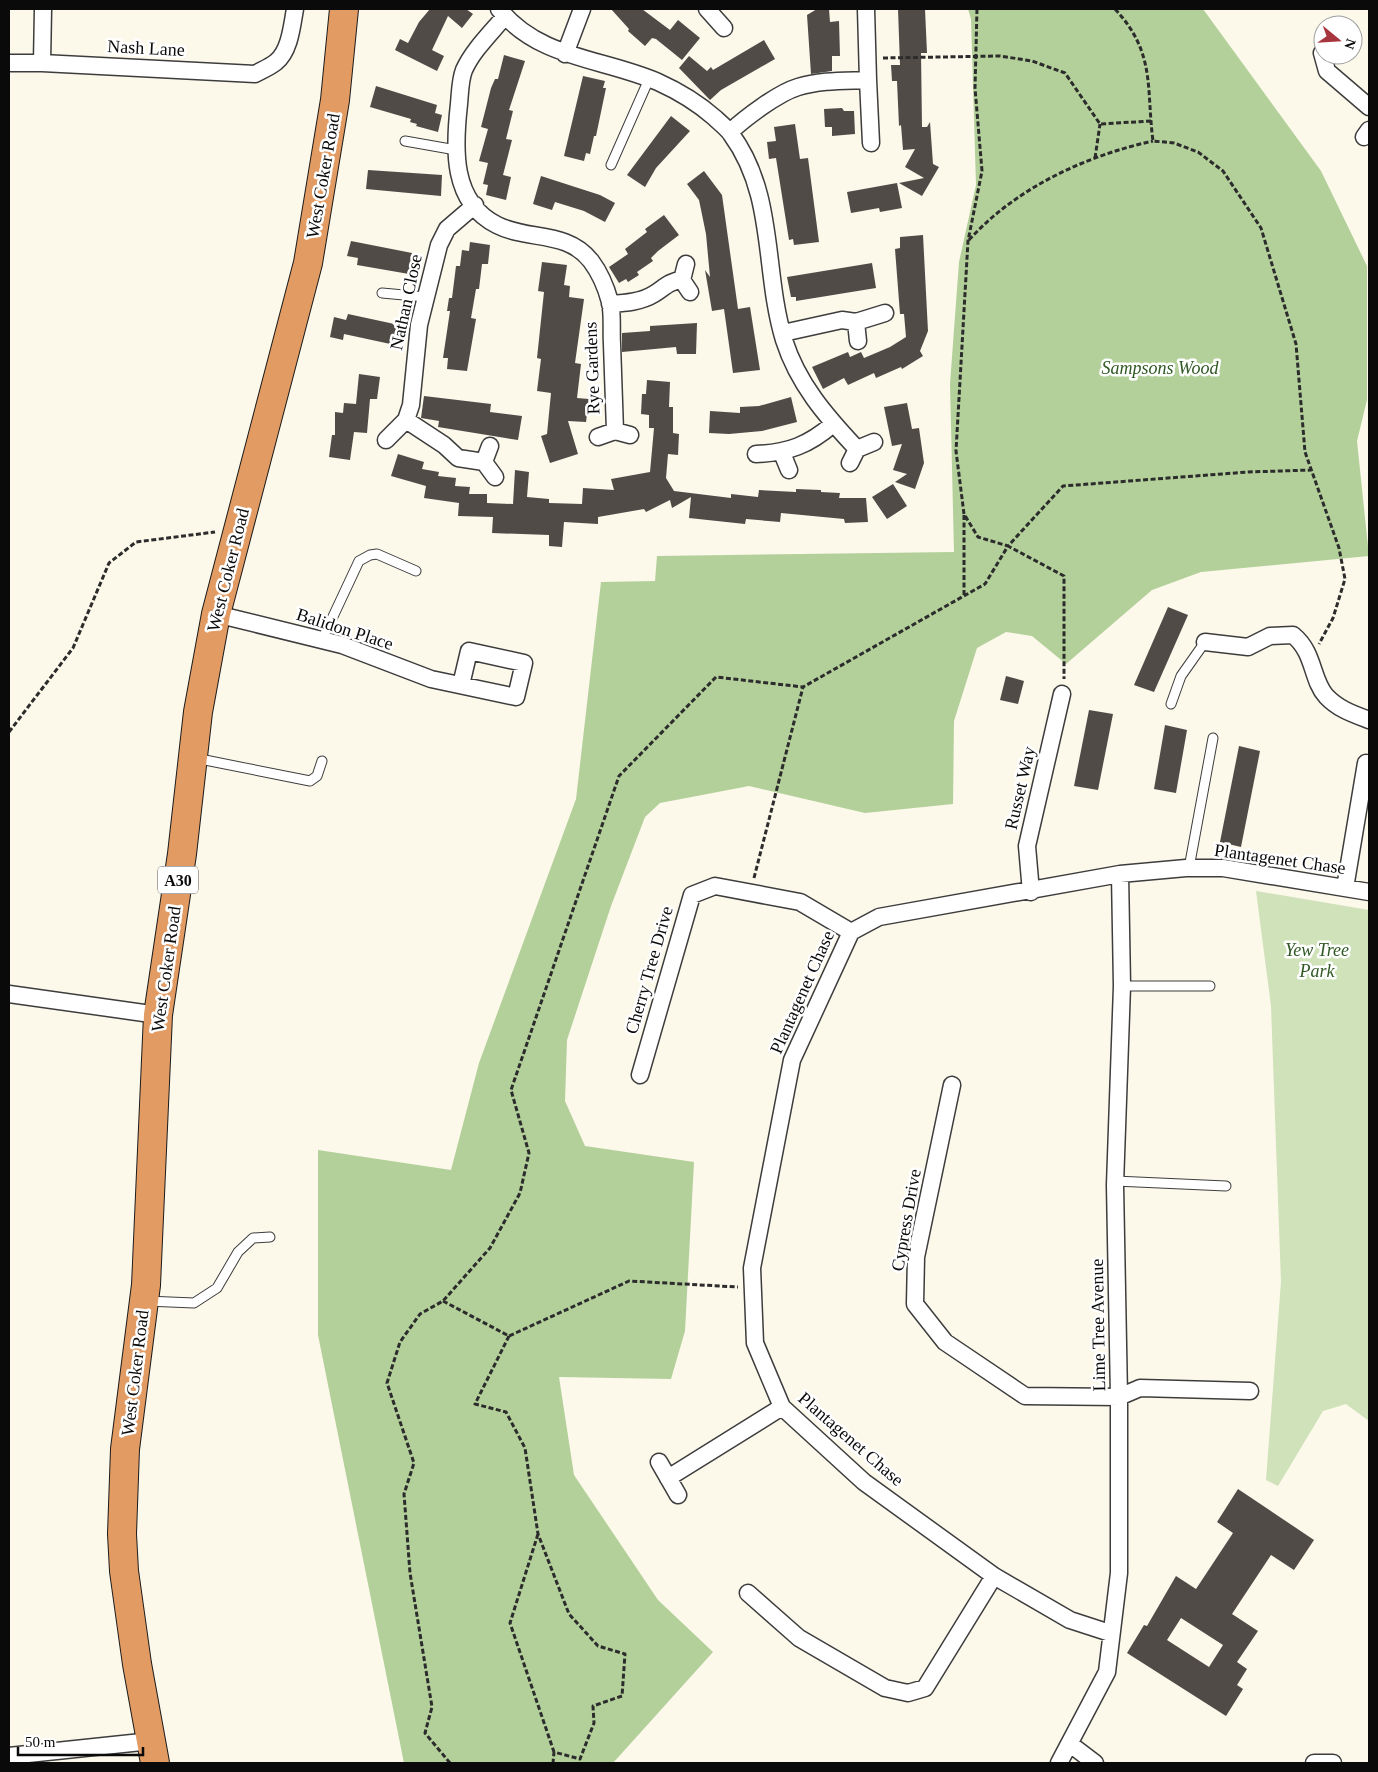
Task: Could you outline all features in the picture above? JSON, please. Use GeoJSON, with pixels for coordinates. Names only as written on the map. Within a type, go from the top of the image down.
{"type":"FeatureCollection","features":[{"type":"Feature","properties":{"kind":"highway","name":"West Coker Road"},"geometry":{"type":"LineString","coordinates":[[153,1752],[129,1613],[122,1534],[125,1449],[144,1301],[158,1015],[182,854],[198,712],[216,614],[308,263],[335,100],[344,9]]}},
{"type":"Feature","properties":{"kind":"street"},"geometry":{"type":"LineString","coordinates":[[42,63],[43,9]]}},
{"type":"Feature","properties":{"kind":"street","name":"Nash Lane"},"geometry":{"type":"LineString","coordinates":[[9,63],[255,74],[278,61],[292,28],[295,9]]}},
{"type":"Feature","properties":{"kind":"street"},"geometry":{"type":"LineString","coordinates":[[565,54],[582,9]]}},
{"type":"Feature","properties":{"kind":"street"},"geometry":{"type":"LineString","coordinates":[[707,9],[712,12],[724,28]]}},
{"type":"Feature","properties":{"kind":"street"},"geometry":{"type":"LineString","coordinates":[[866,9],[871,144]]}},
{"type":"Feature","properties":{"kind":"street"},"geometry":{"type":"LineString","coordinates":[[502,12],[530,38],[565,54],[649,79],[679,93],[703,108],[730,132],[748,162],[758,184],[783,333],[791,360],[800,379],[854,456],[874,442]]}},
{"type":"Feature","properties":{"kind":"street","name":"Rye Gardens"},"geometry":{"type":"LineString","coordinates":[[502,12],[463,72],[456,150],[457,168],[463,188],[484,217],[498,226],[514,231],[550,236],[565,241],[590,259],[600,275],[610,304],[622,433],[598,437]]}},
{"type":"Feature","properties":{"kind":"street"},"geometry":{"type":"LineString","coordinates":[[1325,65],[1327,71],[1369,107]]}},
{"type":"Feature","properties":{"kind":"street"},"geometry":{"type":"LineString","coordinates":[[730,132],[745,118],[796,88],[815,83],[868,80]]}},
{"type":"Feature","properties":{"kind":"street","name":"Nathan Close"},"geometry":{"type":"LineString","coordinates":[[386,440],[406,420],[414,391],[414,359],[426,297],[439,245],[447,229],[475,205]]}},
{"type":"Feature","properties":{"kind":"street","name":"Rye Gardens"},"geometry":{"type":"LineString","coordinates":[[610,304],[628,303],[642,299],[654,294],[671,281],[686,286],[686,264]]}},
{"type":"Feature","properties":{"kind":"street"},"geometry":{"type":"LineString","coordinates":[[783,333],[842,320],[856,322],[885,314]]}},
{"type":"Feature","properties":{"kind":"street"},"geometry":{"type":"LineString","coordinates":[[856,322],[858,341]]}},
{"type":"Feature","properties":{"kind":"street"},"geometry":{"type":"LineString","coordinates":[[406,420],[444,445],[458,458],[484,462],[495,477]]}},
{"type":"Feature","properties":{"kind":"street"},"geometry":{"type":"LineString","coordinates":[[756,454],[782,453],[821,434],[833,424]]}},
{"type":"Feature","properties":{"kind":"street"},"geometry":{"type":"LineString","coordinates":[[484,462],[490,446]]}},
{"type":"Feature","properties":{"kind":"street"},"geometry":{"type":"LineString","coordinates":[[782,453],[789,470]]}},
{"type":"Feature","properties":{"kind":"street","name":"Balidon Place"},"geometry":{"type":"LineString","coordinates":[[216,614],[358,650],[431,679],[461,685]]}},
{"type":"Feature","properties":{"kind":"street"},"geometry":{"type":"LineString","coordinates":[[1205,642],[1248,647],[1270,636],[1293,635],[1304,644],[1324,695],[1345,712],[1369,720]]}},
{"type":"Feature","properties":{"kind":"street","name":"Russet Way"},"geometry":{"type":"LineString","coordinates":[[1032,892],[1027,846],[1062,694]]}},
{"type":"Feature","properties":{"kind":"street"},"geometry":{"type":"LineString","coordinates":[[1345,888],[1368,756]]}},
{"type":"Feature","properties":{"kind":"street","name":"Plantagenet Chase"},"geometry":{"type":"LineString","coordinates":[[1110,1633],[1070,1620],[994,1576],[864,1482],[782,1407],[755,1343],[752,1268],[792,1060],[851,932],[879,917],[1032,892],[1120,874],[1189,868],[1223,868],[1369,892]]}},
{"type":"Feature","properties":{"kind":"street","name":"Lime Tree Avenue"},"geometry":{"type":"LineString","coordinates":[[1060,1763],[1107,1672],[1110,1633],[1119,1573],[1119,1397],[1115,1181],[1122,986],[1120,874]]}},
{"type":"Feature","properties":{"kind":"street","name":"Cherry Tree Drive"},"geometry":{"type":"LineString","coordinates":[[640,1075],[692,895],[715,886],[800,902],[851,932]]}},
{"type":"Feature","properties":{"kind":"street"},"geometry":{"type":"LineString","coordinates":[[9,994],[158,1015]]}},
{"type":"Feature","properties":{"kind":"street","name":"Cypress Drive"},"geometry":{"type":"LineString","coordinates":[[952,1084],[916,1257],[915,1304],[944,1342],[1025,1396],[1119,1397]]}},
{"type":"Feature","properties":{"kind":"street"},"geometry":{"type":"LineString","coordinates":[[1119,1397],[1140,1388],[1250,1391]]}},
{"type":"Feature","properties":{"kind":"street"},"geometry":{"type":"LineString","coordinates":[[668,1478],[782,1407]]}},
{"type":"Feature","properties":{"kind":"street"},"geometry":{"type":"LineString","coordinates":[[659,1462],[678,1495]]}},
{"type":"Feature","properties":{"kind":"street"},"geometry":{"type":"LineString","coordinates":[[748,1592],[799,1638],[885,1688],[908,1693],[925,1688],[994,1576]]}},
{"type":"Feature","properties":{"kind":"street"},"geometry":{"type":"LineString","coordinates":[[1070,1744],[1095,1763]]}},
{"type":"Feature","properties":{"kind":"street"},"geometry":{"type":"LineString","coordinates":[[9,1756],[153,1752]]}},
{"type":"Feature","properties":{"kind":"street"},"geometry":{"type":"LineString","coordinates":[[1314,1763],[1333,1763]]}},
{"type":"Feature","properties":{"kind":"lane"},"geometry":{"type":"LineString","coordinates":[[611,165],[649,79]]}},
{"type":"Feature","properties":{"kind":"lane"},"geometry":{"type":"LineString","coordinates":[[405,141],[456,150]]}},
{"type":"Feature","properties":{"kind":"lane"},"geometry":{"type":"LineString","coordinates":[[382,293],[426,297]]}},
{"type":"Feature","properties":{"kind":"lane"},"geometry":{"type":"LineString","coordinates":[[322,640],[359,561],[377,554],[416,571]]}},
{"type":"Feature","properties":{"kind":"lane"},"geometry":{"type":"LineString","coordinates":[[1171,704],[1181,676],[1205,642]]}},
{"type":"Feature","properties":{"kind":"lane"},"geometry":{"type":"LineString","coordinates":[[1189,868],[1212,738]]}},
{"type":"Feature","properties":{"kind":"lane"},"geometry":{"type":"LineString","coordinates":[[193,757],[310,781],[317,776],[322,761]]}},
{"type":"Feature","properties":{"kind":"lane"},"geometry":{"type":"LineString","coordinates":[[1122,986],[1210,986]]}},
{"type":"Feature","properties":{"kind":"lane"},"geometry":{"type":"LineString","coordinates":[[1115,1181],[1226,1186]]}},
{"type":"Feature","properties":{"kind":"lane"},"geometry":{"type":"LineString","coordinates":[[144,1301],[194,1303],[217,1288],[238,1252],[252,1238],[270,1237]]}},
{"type":"Feature","properties":{"kind":"path"},"geometry":{"type":"LineString","coordinates":[[964,596],[964,514],[956,451],[968,242],[982,171],[975,56],[977,9]]}},
{"type":"Feature","properties":{"kind":"path"},"geometry":{"type":"LineString","coordinates":[[1115,9],[1126,20],[1146,58],[1150,85],[1152,141]]}},
{"type":"Feature","properties":{"kind":"path"},"geometry":{"type":"LineString","coordinates":[[868,58],[1000,56],[1032,61],[1066,73],[1100,124],[1095,158]]}},
{"type":"Feature","properties":{"kind":"path"},"geometry":{"type":"LineString","coordinates":[[1100,124],[1151,121]]}},
{"type":"Feature","properties":{"kind":"path"},"geometry":{"type":"LineString","coordinates":[[968,242],[986,222],[1020,194],[1095,158],[1122,148],[1152,141],[1174,143],[1198,152],[1223,171],[1261,228],[1296,344],[1306,452],[1339,548],[1345,579],[1333,618],[1319,644],[1308,654]]}},
{"type":"Feature","properties":{"kind":"path"},"geometry":{"type":"LineString","coordinates":[[450,1763],[425,1733],[432,1707],[410,1573],[404,1494],[414,1463],[387,1383],[400,1342],[420,1314],[443,1301],[490,1248],[520,1193],[529,1154],[511,1090],[619,776],[716,677],[803,687],[984,584],[1008,546],[1063,486],[1248,472],[1312,470]]}},
{"type":"Feature","properties":{"kind":"path"},"geometry":{"type":"LineString","coordinates":[[964,514],[978,536],[1008,546],[1064,576],[1066,665],[1062,694]]}},
{"type":"Feature","properties":{"kind":"path"},"geometry":{"type":"LineString","coordinates":[[9,732],[73,648],[109,562],[136,542],[238,529]]}},
{"type":"Feature","properties":{"kind":"path"},"geometry":{"type":"LineString","coordinates":[[750,893],[803,687]]}},
{"type":"Feature","properties":{"kind":"path"},"geometry":{"type":"LineString","coordinates":[[554,1752],[580,1759],[594,1723],[593,1706],[622,1696],[625,1654],[598,1646],[569,1614],[538,1534],[525,1448],[506,1412],[475,1404],[509,1336],[628,1281],[753,1288]]}},
{"type":"Feature","properties":{"kind":"path"},"geometry":{"type":"LineString","coordinates":[[443,1301],[509,1336]]}},
{"type":"Feature","properties":{"kind":"path"},"geometry":{"type":"LineString","coordinates":[[538,1534],[510,1623],[554,1752],[553,1763]]}},
{"type":"Feature","properties":{"kind":"green space","name":"Sampsons Wood"},"geometry":{"type":"Polygon","coordinates":[[[968,9],[1203,9],[1321,171],[1367,266],[1367,400],[1357,441],[1369,556],[1201,572],[1152,590],[1066,664],[1032,636],[1006,632],[977,648],[954,721],[953,804],[865,813],[749,786],[660,803],[645,817],[611,906],[567,1040],[565,1101],[585,1146],[694,1162],[685,1331],[671,1379],[559,1377],[574,1475],[658,1600],[713,1652],[613,1763],[404,1763],[318,1335],[318,1150],[451,1170],[479,1063],[576,799],[601,582],[655,581],[657,556],[954,552],[950,384],[959,262],[976,185],[971,19],[968,9]]]}},
{"type":"Feature","properties":{"kind":"green space","name":"Yew Tree Park"},"geometry":{"type":"Polygon","coordinates":[[[1256,891],[1369,910],[1369,1421],[1346,1404],[1323,1411],[1278,1486],[1266,1480],[1281,1282],[1271,1006],[1256,891]]]}},
{"type":"Feature","properties":{"kind":"building"},"geometry":{"type":"Polygon","coordinates":[[[430,9],[466,9],[473,14],[462,28],[448,16],[432,50],[444,56],[437,71],[395,50],[400,39],[408,43],[419,22],[430,9]]]}},
{"type":"Feature","properties":{"kind":"building"},"geometry":{"type":"Polygon","coordinates":[[[611,9],[642,9],[670,30],[678,20],[700,38],[682,60],[656,39],[652,38],[645,46],[628,31],[629,29],[611,9]]]}},
{"type":"Feature","properties":{"kind":"building"},"geometry":{"type":"Polygon","coordinates":[[[817,9],[829,9],[830,22],[839,21],[840,56],[832,56],[832,71],[811,74],[807,15],[817,9]]]}},
{"type":"Feature","properties":{"kind":"building"},"geometry":{"type":"Polygon","coordinates":[[[898,9],[925,9],[927,53],[921,53],[922,127],[927,127],[930,122],[933,164],[939,167],[922,196],[899,183],[924,178],[905,167],[915,149],[903,150],[901,125],[899,126],[897,81],[892,81],[891,65],[900,65],[898,9]]]}},
{"type":"Feature","properties":{"kind":"building"},"geometry":{"type":"Polygon","coordinates":[[[764,40],[775,59],[721,90],[710,100],[679,68],[689,56],[707,71],[711,67],[713,70],[764,40]]]}},
{"type":"Feature","properties":{"kind":"building"},"geometry":{"type":"Polygon","coordinates":[[[504,55],[525,61],[509,110],[513,111],[506,139],[512,140],[503,175],[511,177],[506,200],[486,195],[488,185],[483,184],[488,163],[479,161],[488,129],[481,127],[491,88],[495,79],[498,79],[504,55]]]}},
{"type":"Feature","properties":{"kind":"building"},"geometry":{"type":"Polygon","coordinates":[[[583,76],[605,81],[603,88],[606,88],[596,136],[594,136],[590,154],[586,153],[584,161],[564,156],[583,76]]]}},
{"type":"Feature","properties":{"kind":"building"},"geometry":{"type":"Polygon","coordinates":[[[376,86],[437,105],[435,113],[442,115],[438,132],[416,126],[417,124],[410,122],[411,119],[370,107],[376,86]]]}},
{"type":"Feature","properties":{"kind":"building"},"geometry":{"type":"Polygon","coordinates":[[[842,108],[844,111],[854,111],[855,134],[832,136],[832,127],[825,127],[824,109],[842,108]]]}},
{"type":"Feature","properties":{"kind":"building"},"geometry":{"type":"Polygon","coordinates":[[[671,116],[690,131],[656,168],[645,187],[627,175],[671,116]]]}},
{"type":"Feature","properties":{"kind":"building"},"geometry":{"type":"Polygon","coordinates":[[[795,124],[800,159],[808,158],[819,242],[794,245],[793,239],[789,240],[776,158],[769,159],[767,142],[776,141],[774,127],[795,124]]]}},
{"type":"Feature","properties":{"kind":"building"},"geometry":{"type":"Polygon","coordinates":[[[368,170],[442,175],[441,196],[366,189],[368,170]]]}},
{"type":"Feature","properties":{"kind":"building"},"geometry":{"type":"Polygon","coordinates":[[[704,171],[722,195],[738,309],[750,307],[760,370],[733,373],[724,309],[712,311],[705,270],[710,277],[706,234],[699,200],[687,184],[704,171]]]}},
{"type":"Feature","properties":{"kind":"building"},"geometry":{"type":"Polygon","coordinates":[[[541,176],[600,195],[615,203],[605,222],[584,211],[555,202],[552,210],[533,204],[541,176]]]}},
{"type":"Feature","properties":{"kind":"building"},"geometry":{"type":"Polygon","coordinates":[[[897,183],[902,208],[880,212],[879,208],[851,213],[847,192],[897,183]]]}},
{"type":"Feature","properties":{"kind":"building"},"geometry":{"type":"Polygon","coordinates":[[[664,215],[679,235],[651,258],[653,261],[637,272],[639,275],[628,282],[626,279],[619,283],[609,267],[628,254],[625,249],[647,232],[645,229],[664,215]]]}},
{"type":"Feature","properties":{"kind":"building"},"geometry":{"type":"Polygon","coordinates":[[[923,235],[928,331],[920,351],[923,356],[902,369],[901,367],[876,378],[874,373],[848,385],[844,378],[823,389],[812,367],[848,352],[850,357],[861,352],[864,358],[890,347],[906,337],[904,314],[900,314],[895,249],[900,248],[900,237],[923,235]]]}},
{"type":"Feature","properties":{"kind":"building"},"geometry":{"type":"Polygon","coordinates":[[[351,241],[412,253],[409,274],[357,265],[358,258],[347,256],[351,241]]]}},
{"type":"Feature","properties":{"kind":"building"},"geometry":{"type":"Polygon","coordinates":[[[470,242],[490,245],[488,264],[482,264],[479,289],[476,289],[471,318],[476,319],[467,371],[447,369],[448,358],[443,358],[450,311],[447,311],[449,298],[452,298],[456,266],[460,266],[462,250],[469,251],[470,242]]]}},
{"type":"Feature","properties":{"kind":"building"},"geometry":{"type":"Polygon","coordinates":[[[542,262],[567,265],[564,285],[570,286],[569,297],[584,299],[575,363],[581,364],[577,398],[589,399],[586,422],[568,421],[578,454],[550,463],[541,436],[547,434],[551,393],[537,391],[541,359],[537,358],[544,292],[538,291],[542,262]]]}},
{"type":"Feature","properties":{"kind":"building"},"geometry":{"type":"Polygon","coordinates":[[[872,263],[876,288],[796,301],[796,297],[791,297],[787,277],[872,263]]]}},
{"type":"Feature","properties":{"kind":"building"},"geometry":{"type":"Polygon","coordinates":[[[348,314],[399,325],[395,345],[344,334],[343,340],[330,337],[334,317],[346,320],[348,314]]]}},
{"type":"Feature","properties":{"kind":"building"},"geometry":{"type":"Polygon","coordinates":[[[697,323],[696,354],[677,354],[676,347],[622,352],[622,333],[650,331],[650,326],[697,323]]]}},
{"type":"Feature","properties":{"kind":"building"},"geometry":{"type":"Polygon","coordinates":[[[359,374],[380,377],[377,399],[370,399],[367,433],[354,432],[350,460],[329,457],[332,435],[335,435],[335,412],[343,413],[344,403],[356,404],[359,374]]]}},
{"type":"Feature","properties":{"kind":"building"},"geometry":{"type":"Polygon","coordinates":[[[647,380],[670,382],[669,407],[673,407],[673,433],[679,434],[678,455],[668,454],[666,478],[674,491],[731,498],[731,494],[758,497],[759,490],[796,492],[796,489],[840,493],[839,498],[866,498],[868,522],[845,523],[844,519],[781,513],[780,522],[746,519],[745,524],[689,518],[691,497],[672,508],[670,500],[646,512],[644,509],[598,517],[598,524],[564,522],[562,547],[549,546],[549,535],[492,533],[493,517],[458,516],[459,503],[424,498],[426,486],[391,476],[398,454],[424,462],[422,469],[439,472],[438,476],[456,478],[455,486],[470,487],[469,494],[487,494],[487,503],[513,504],[515,470],[529,472],[527,497],[549,499],[549,503],[582,504],[583,488],[614,490],[611,479],[650,472],[654,428],[649,428],[649,415],[641,414],[642,394],[646,394],[647,380]]]}},
{"type":"Feature","properties":{"kind":"building"},"geometry":{"type":"Polygon","coordinates":[[[424,396],[491,404],[490,412],[522,416],[518,440],[438,427],[439,421],[421,418],[424,396]]]}},
{"type":"Feature","properties":{"kind":"building"},"geometry":{"type":"Polygon","coordinates":[[[791,397],[797,422],[762,431],[729,434],[709,433],[710,411],[740,413],[740,407],[759,406],[791,397]]]}},
{"type":"Feature","properties":{"kind":"building"},"geometry":{"type":"Polygon","coordinates":[[[907,403],[912,429],[919,428],[924,463],[915,489],[895,482],[907,474],[893,470],[902,444],[892,446],[884,407],[907,403]]]}},
{"type":"Feature","properties":{"kind":"building"},"geometry":{"type":"Polygon","coordinates":[[[893,484],[907,506],[887,519],[872,497],[893,484]]]}},
{"type":"Feature","properties":{"kind":"building"},"geometry":{"type":"Polygon","coordinates":[[[1168,607],[1188,615],[1154,692],[1134,685],[1168,607]]]}},
{"type":"Feature","properties":{"kind":"building"},"geometry":{"type":"Polygon","coordinates":[[[1006,676],[1024,681],[1018,704],[1000,700],[1006,676]]]}},
{"type":"Feature","properties":{"kind":"building"},"geometry":{"type":"Polygon","coordinates":[[[1089,710],[1113,714],[1098,790],[1074,786],[1089,710]]]}},
{"type":"Feature","properties":{"kind":"building"},"geometry":{"type":"Polygon","coordinates":[[[1165,725],[1187,730],[1176,793],[1154,789],[1165,725]]]}},
{"type":"Feature","properties":{"kind":"building"},"geometry":{"type":"Polygon","coordinates":[[[1239,746],[1260,751],[1241,847],[1220,842],[1239,746]]]}},
{"type":"Feature","properties":{"kind":"building"},"geometry":{"type":"Polygon","coordinates":[[[1238,1489],[1314,1540],[1294,1570],[1271,1555],[1232,1614],[1258,1631],[1237,1662],[1247,1669],[1237,1685],[1243,1689],[1226,1716],[1127,1653],[1144,1625],[1147,1626],[1176,1576],[1196,1589],[1233,1533],[1217,1522],[1238,1489]],[[1181,1618],[1167,1640],[1209,1667],[1223,1645],[1181,1618]]]}}]}
